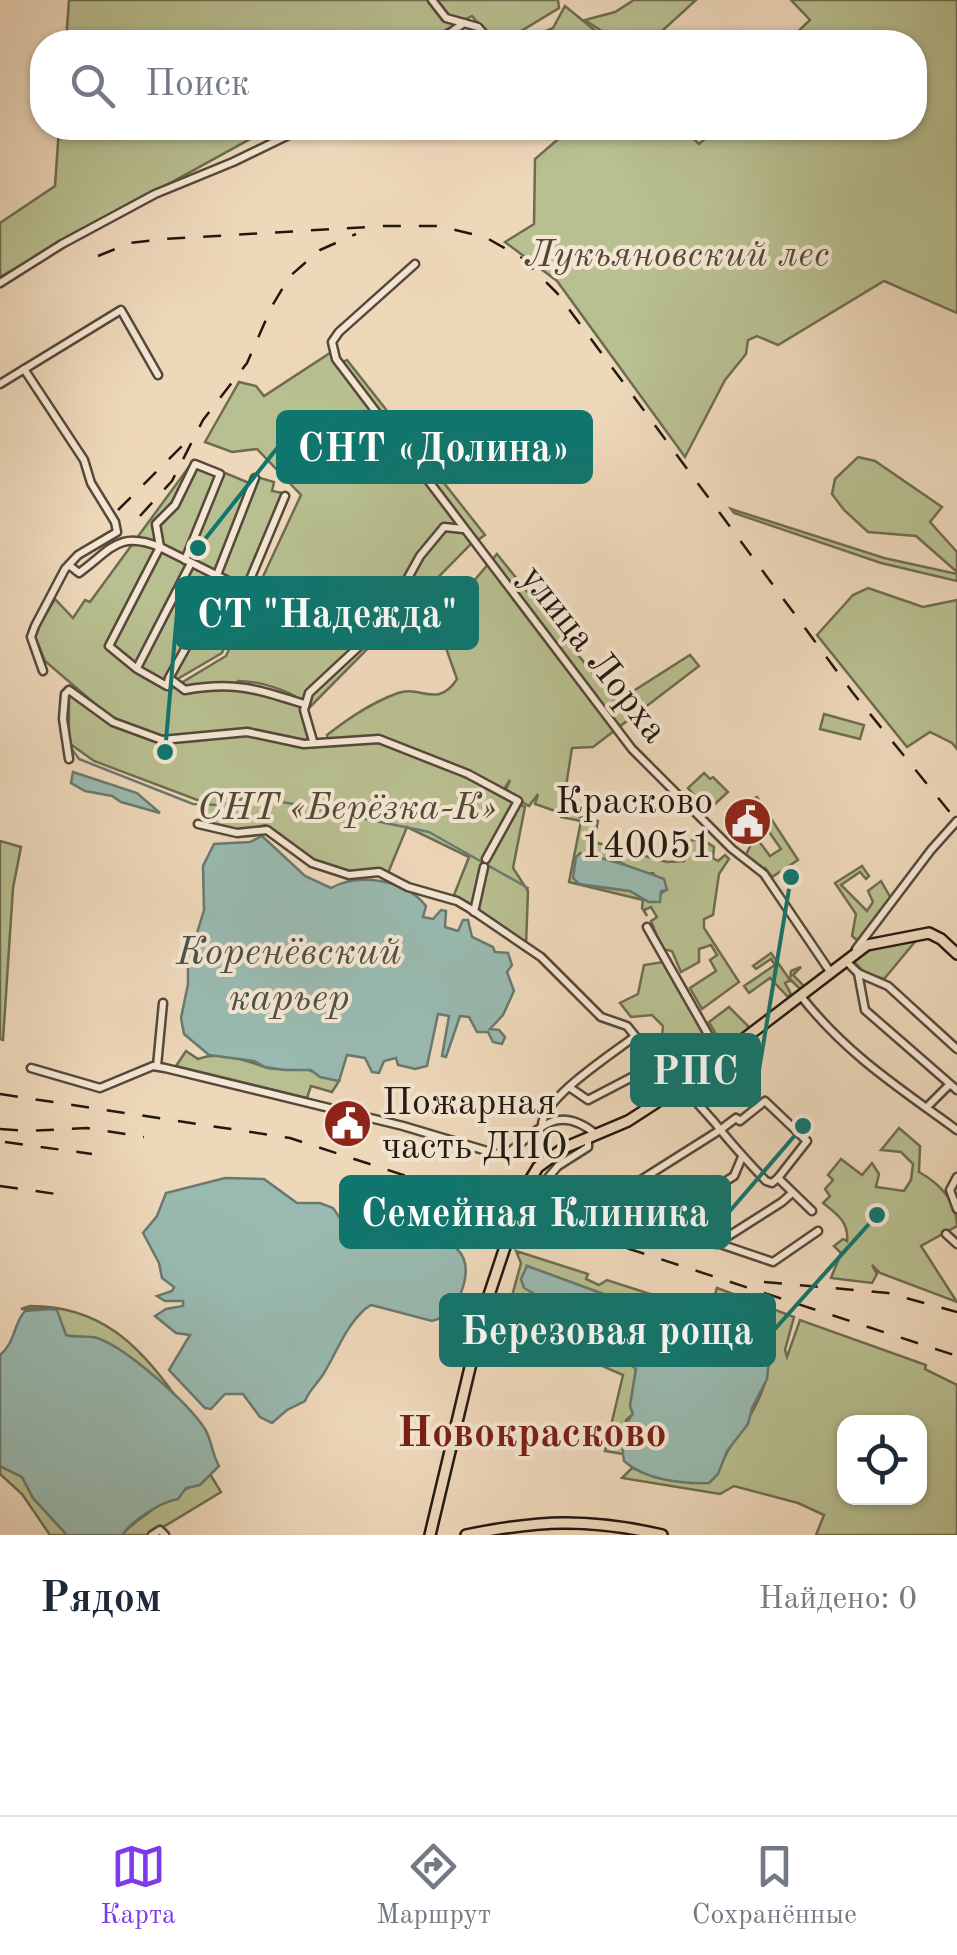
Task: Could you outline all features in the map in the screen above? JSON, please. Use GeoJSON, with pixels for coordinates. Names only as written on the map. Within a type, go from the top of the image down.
{"type":"FeatureCollection","features":[{"type":"Feature","properties":{"kind":"main road"},"geometry":{"type":"LineString","coordinates":[[430,1535],[482,1319],[520,1202],[538,1167],[550,1156],[628,1121],[680,1087],[832,974],[865,942],[929,933],[941,938],[957,954]]}},
{"type":"Feature","properties":{"kind":"main road"},"geometry":{"type":"LineString","coordinates":[[466,1535],[601,1522],[662,1535]]}},
{"type":"Feature","properties":{"kind":"street"},"geometry":{"type":"LineString","coordinates":[[432,0],[446,18],[480,30]]}},
{"type":"Feature","properties":{"kind":"street"},"geometry":{"type":"LineString","coordinates":[[453,30],[464,22]]}},
{"type":"Feature","properties":{"kind":"street"},"geometry":{"type":"LineString","coordinates":[[0,283],[155,194],[278,140]]}},
{"type":"Feature","properties":{"kind":"street","name":"улица Лорха"},"geometry":{"type":"LineString","coordinates":[[415,264],[340,332],[332,342],[332,350],[632,749],[732,849],[764,874],[832,974]]}},
{"type":"Feature","properties":{"kind":"street"},"geometry":{"type":"LineString","coordinates":[[0,384],[121,310],[158,375]]}},
{"type":"Feature","properties":{"kind":"street"},"geometry":{"type":"LineString","coordinates":[[24,369],[84,460],[91,483],[117,532],[78,555],[69,565],[31,637],[43,670]]}},
{"type":"Feature","properties":{"kind":"street"},"geometry":{"type":"LineString","coordinates":[[137,668],[188,561],[220,474],[195,464],[175,505],[156,524],[160,547],[110,646],[137,668],[167,686],[221,577],[255,478]]}},
{"type":"Feature","properties":{"kind":"street"},"geometry":{"type":"LineString","coordinates":[[69,565],[80,573],[128,539],[139,539],[246,589],[285,496]]}},
{"type":"Feature","properties":{"kind":"street"},"geometry":{"type":"LineString","coordinates":[[313,742],[304,704],[323,677],[387,616],[420,556],[444,527],[464,530]]}},
{"type":"Feature","properties":{"kind":"street"},"geometry":{"type":"LineString","coordinates":[[170,678],[185,690],[219,684],[247,686],[304,704]]}},
{"type":"Feature","properties":{"kind":"street"},"geometry":{"type":"LineString","coordinates":[[69,759],[63,719],[65,694],[69,690],[113,722],[162,740],[247,732],[293,743],[379,739],[468,774],[518,802],[485,863],[474,912]]}},
{"type":"Feature","properties":{"kind":"street"},"geometry":{"type":"LineString","coordinates":[[865,942],[933,846],[957,821]]}},
{"type":"Feature","properties":{"kind":"street"},"geometry":{"type":"LineString","coordinates":[[198,824],[237,834],[267,830],[314,864],[349,875],[379,872],[408,888],[458,901],[541,957],[602,1017],[626,1026],[720,1130],[742,1156],[766,1181],[772,1183],[778,1178],[807,1141],[766,1101],[740,1121],[736,1118],[720,1130],[606,1202]]}},
{"type":"Feature","properties":{"kind":"street"},"geometry":{"type":"LineString","coordinates":[[647,928],[721,1057]]}},
{"type":"Feature","properties":{"kind":"street"},"geometry":{"type":"LineString","coordinates":[[846,960],[858,973],[885,984],[957,1050]]}},
{"type":"Feature","properties":{"kind":"street"},"geometry":{"type":"LineString","coordinates":[[858,973],[865,1010],[954,1087],[926,1108]]}},
{"type":"Feature","properties":{"kind":"street"},"geometry":{"type":"LineString","coordinates":[[800,995],[852,1053],[957,1130]]}},
{"type":"Feature","properties":{"kind":"street"},"geometry":{"type":"LineString","coordinates":[[157,1066],[163,1003]]}},
{"type":"Feature","properties":{"kind":"street"},"geometry":{"type":"LineString","coordinates":[[542,1125],[541,1118],[569,1088],[634,1036]]}},
{"type":"Feature","properties":{"kind":"street"},"geometry":{"type":"LineString","coordinates":[[569,1088],[588,1100],[659,1063]]}},
{"type":"Feature","properties":{"kind":"street"},"geometry":{"type":"LineString","coordinates":[[32,1068],[100,1088],[157,1066],[403,1126],[497,1154],[511,1151],[542,1125],[570,1120],[585,1125],[593,1137],[588,1147],[550,1173],[546,1180],[658,1224],[773,1262],[818,1231]]}},
{"type":"Feature","properties":{"kind":"street"},"geometry":{"type":"LineString","coordinates":[[658,1224],[734,1176],[742,1156]]}},
{"type":"Feature","properties":{"kind":"street"},"geometry":{"type":"LineString","coordinates":[[778,1178],[812,1211]]}},
{"type":"Feature","properties":{"kind":"street"},"geometry":{"type":"LineString","coordinates":[[957,1178],[950,1190],[957,1209]]}},
{"type":"Feature","properties":{"kind":"street"},"geometry":{"type":"LineString","coordinates":[[716,1244],[792,1192]]}},
{"type":"Feature","properties":{"kind":"street"},"geometry":{"type":"LineString","coordinates":[[946,1234],[957,1244]]}},
{"type":"Feature","properties":{"kind":"street"},"geometry":{"type":"LineString","coordinates":[[152,1535],[160,1530],[165,1535]]}},
{"type":"Feature","properties":{"kind":"green space"},"geometry":{"type":"Polygon","coordinates":[[[69,0],[558,0],[559,8],[523,30],[484,30],[472,16],[446,30],[67,30],[69,0]]]}},
{"type":"Feature","properties":{"kind":"green space"},"geometry":{"type":"Polygon","coordinates":[[[634,0],[696,0],[663,30],[600,30],[585,20],[615,12],[634,0]]]}},
{"type":"Feature","properties":{"kind":"green space","name":"Лукьяновский лес"},"geometry":{"type":"Polygon","coordinates":[[[791,0],[957,0],[957,313],[884,281],[778,345],[757,336],[748,340],[746,354],[725,380],[685,457],[557,281],[505,242],[534,224],[535,159],[557,140],[695,140],[699,144],[704,140],[927,140],[927,30],[800,30],[810,20],[791,0]]]}},
{"type":"Feature","properties":{"kind":"green space"},"geometry":{"type":"Polygon","coordinates":[[[565,6],[594,30],[548,30],[565,6]]]}},
{"type":"Feature","properties":{"kind":"green space"},"geometry":{"type":"Polygon","coordinates":[[[58,140],[248,140],[0,277],[0,223],[55,186],[58,140]]]}},
{"type":"Feature","properties":{"kind":"green space"},"geometry":{"type":"Polygon","coordinates":[[[330,353],[473,542],[309,708],[276,688],[238,681],[238,688],[299,705],[307,741],[245,729],[161,738],[115,721],[45,661],[34,634],[55,599],[73,618],[85,600],[90,602],[194,460],[254,485],[257,477],[274,482],[272,491],[288,494],[222,653],[174,681],[171,689],[226,656],[301,495],[257,449],[232,452],[205,442],[239,382],[256,386],[264,396],[330,353]]]}},
{"type":"Feature","properties":{"kind":"green space"},"geometry":{"type":"Polygon","coordinates":[[[347,360],[485,535],[475,542],[343,362],[347,360]]]}},
{"type":"Feature","properties":{"kind":"green space"},"geometry":{"type":"Polygon","coordinates":[[[858,457],[875,461],[942,507],[930,522],[957,552],[957,572],[916,536],[868,532],[844,510],[832,494],[835,479],[858,457]]]}},
{"type":"Feature","properties":{"kind":"green space"},"geometry":{"type":"Polygon","coordinates":[[[731,509],[884,558],[957,574],[957,581],[881,563],[731,509]]]}},
{"type":"Feature","properties":{"kind":"green space"},"geometry":{"type":"Polygon","coordinates":[[[497,554],[616,702],[690,655],[699,666],[593,747],[572,748],[562,812],[598,821],[594,842],[667,862],[684,861],[686,842],[700,838],[714,847],[713,858],[718,861],[725,855],[729,859],[719,874],[713,915],[704,919],[704,928],[739,982],[702,1009],[690,988],[716,971],[710,960],[717,955],[711,945],[699,949],[699,962],[681,972],[672,951],[662,949],[651,921],[657,917],[651,907],[644,910],[647,916],[642,908],[643,900],[569,882],[581,821],[561,817],[561,813],[535,804],[538,794],[529,806],[505,792],[510,780],[504,789],[379,737],[328,740],[327,735],[344,722],[388,697],[406,691],[436,695],[450,688],[457,679],[446,648],[431,631],[497,554]],[[614,860],[579,884],[630,891],[649,902],[666,890],[653,873],[646,874],[614,860]]]}},
{"type":"Feature","properties":{"kind":"green space"},"geometry":{"type":"Polygon","coordinates":[[[868,588],[923,607],[957,600],[957,749],[930,732],[907,747],[817,635],[853,595],[868,588]]]}},
{"type":"Feature","properties":{"kind":"green space","name":"СНТ «Берёзка-К»"},"geometry":{"type":"Polygon","coordinates":[[[69,691],[112,723],[161,741],[247,734],[306,747],[375,742],[436,763],[525,807],[513,868],[528,891],[526,945],[454,895],[469,857],[407,827],[388,873],[326,866],[265,825],[241,831],[200,821],[203,802],[94,761],[69,743],[69,691]]]}},
{"type":"Feature","properties":{"kind":"green space"},"geometry":{"type":"Polygon","coordinates":[[[824,714],[864,725],[860,739],[820,729],[824,714]]]}},
{"type":"Feature","properties":{"kind":"green space"},"geometry":{"type":"Polygon","coordinates":[[[704,773],[728,792],[703,815],[688,799],[693,794],[688,788],[704,773]]]}},
{"type":"Feature","properties":{"kind":"green space"},"geometry":{"type":"Polygon","coordinates":[[[757,797],[798,860],[772,877],[746,855],[752,842],[758,840],[770,856],[781,849],[748,802],[757,797]]]}},
{"type":"Feature","properties":{"kind":"green space"},"geometry":{"type":"Polygon","coordinates":[[[0,841],[21,847],[13,888],[3,1040],[0,1039],[0,841]]]}},
{"type":"Feature","properties":{"kind":"green space"},"geometry":{"type":"Polygon","coordinates":[[[862,866],[869,876],[866,879],[860,872],[841,885],[867,911],[873,902],[868,891],[881,881],[892,900],[858,941],[852,936],[856,914],[835,883],[862,866]]]}},
{"type":"Feature","properties":{"kind":"green space"},"geometry":{"type":"Polygon","coordinates":[[[919,937],[884,979],[865,973],[851,959],[869,947],[919,937]]]}},
{"type":"Feature","properties":{"kind":"green space"},"geometry":{"type":"Polygon","coordinates":[[[771,953],[790,980],[791,971],[801,967],[793,975],[804,986],[800,989],[791,980],[785,983],[791,994],[788,997],[770,978],[749,993],[744,986],[775,965],[771,959],[756,969],[753,966],[771,953]]]}},
{"type":"Feature","properties":{"kind":"green space"},"geometry":{"type":"Polygon","coordinates":[[[663,962],[715,1053],[713,1062],[690,1071],[681,1062],[686,1053],[684,1042],[677,1052],[662,1036],[663,1026],[652,1015],[631,1017],[620,1003],[638,994],[644,965],[663,962]]]}},
{"type":"Feature","properties":{"kind":"green space"},"geometry":{"type":"Polygon","coordinates":[[[729,1007],[750,1028],[724,1048],[709,1022],[729,1007]]]}},
{"type":"Feature","properties":{"kind":"green space"},"geometry":{"type":"Polygon","coordinates":[[[186,1051],[198,1059],[224,1056],[268,1068],[304,1069],[339,1081],[332,1092],[311,1086],[307,1098],[176,1066],[186,1051]]]}},
{"type":"Feature","properties":{"kind":"green space"},"geometry":{"type":"Polygon","coordinates":[[[899,1128],[920,1146],[919,1172],[940,1187],[954,1209],[957,1226],[921,1246],[957,1302],[880,1273],[872,1265],[877,1274],[872,1283],[831,1278],[841,1253],[834,1246],[843,1239],[847,1241],[847,1234],[841,1219],[823,1203],[830,1196],[825,1189],[833,1180],[828,1175],[841,1159],[862,1175],[872,1163],[879,1174],[876,1187],[904,1191],[911,1180],[913,1164],[901,1152],[881,1150],[899,1128]]]}},
{"type":"Feature","properties":{"kind":"green space"},"geometry":{"type":"Polygon","coordinates":[[[516,1251],[588,1274],[586,1279],[599,1285],[607,1280],[706,1312],[717,1288],[794,1317],[785,1350],[787,1357],[800,1320],[926,1365],[925,1369],[957,1385],[957,1535],[816,1535],[824,1515],[798,1503],[734,1486],[720,1494],[622,1478],[632,1468],[656,1477],[709,1482],[756,1404],[766,1379],[768,1353],[757,1340],[744,1335],[685,1322],[629,1298],[606,1295],[527,1266],[536,1305],[518,1302],[514,1309],[509,1307],[521,1263],[516,1251]]]}},
{"type":"Feature","properties":{"kind":"green space"},"geometry":{"type":"Polygon","coordinates":[[[55,1308],[77,1313],[115,1331],[147,1360],[176,1397],[79,1340],[66,1337],[51,1309],[21,1309],[55,1308]]]}},
{"type":"Feature","properties":{"kind":"green space"},"geometry":{"type":"Polygon","coordinates":[[[578,1343],[636,1369],[630,1406],[633,1414],[626,1420],[623,1454],[605,1451],[623,1375],[568,1351],[578,1343]]]}},
{"type":"Feature","properties":{"kind":"green space"},"geometry":{"type":"Polygon","coordinates":[[[0,1466],[22,1477],[33,1498],[67,1535],[50,1535],[22,1494],[0,1474],[0,1466]]]}},
{"type":"Feature","properties":{"kind":"green space"},"geometry":{"type":"Polygon","coordinates":[[[210,1474],[221,1492],[150,1535],[122,1535],[160,1505],[210,1474]]]}},
{"type":"Feature","properties":{"kind":"water"},"geometry":{"type":"Polygon","coordinates":[[[73,772],[137,793],[160,813],[85,791],[71,783],[73,772]]]}},
{"type":"Feature","properties":{"kind":"water","name":"Коренёвский карьер"},"geometry":{"type":"Polygon","coordinates":[[[262,836],[305,876],[331,888],[368,880],[394,884],[426,906],[423,917],[433,919],[441,910],[446,911],[445,927],[458,931],[463,920],[468,920],[472,937],[493,947],[495,952],[508,953],[512,965],[507,972],[514,991],[503,1015],[490,1029],[499,1030],[505,1037],[502,1044],[493,1042],[488,1032],[477,1032],[469,1017],[460,1016],[446,1057],[442,1056],[449,1016],[438,1014],[427,1066],[415,1069],[398,1065],[396,1058],[384,1061],[379,1073],[372,1072],[365,1058],[347,1055],[339,1081],[320,1077],[311,1070],[285,1070],[209,1055],[184,1034],[181,1018],[188,963],[204,910],[203,866],[214,844],[250,842],[262,836]]]}},
{"type":"Feature","properties":{"kind":"water"},"geometry":{"type":"Polygon","coordinates":[[[580,853],[664,879],[667,890],[661,891],[660,902],[649,902],[630,891],[579,884],[573,878],[580,853]]]}},
{"type":"Feature","properties":{"kind":"water"},"geometry":{"type":"Polygon","coordinates":[[[225,1178],[264,1179],[297,1203],[320,1203],[333,1208],[344,1233],[387,1227],[453,1245],[463,1256],[466,1273],[450,1315],[432,1321],[371,1305],[352,1324],[305,1401],[272,1423],[260,1417],[243,1394],[225,1394],[211,1409],[205,1408],[169,1370],[190,1335],[176,1333],[155,1316],[183,1306],[183,1301],[165,1301],[157,1296],[174,1287],[162,1278],[159,1263],[143,1233],[157,1216],[166,1193],[225,1178]]]}},
{"type":"Feature","properties":{"kind":"water"},"geometry":{"type":"Polygon","coordinates":[[[527,1266],[606,1295],[629,1298],[684,1322],[744,1335],[764,1345],[769,1361],[767,1379],[748,1424],[709,1483],[664,1480],[642,1473],[624,1461],[624,1436],[633,1414],[630,1406],[636,1369],[578,1343],[577,1333],[514,1309],[517,1302],[536,1305],[533,1293],[524,1288],[521,1279],[527,1266]]]}},
{"type":"Feature","properties":{"kind":"water"},"geometry":{"type":"Polygon","coordinates":[[[57,1310],[66,1335],[93,1337],[110,1344],[171,1391],[205,1429],[219,1466],[200,1485],[186,1488],[178,1499],[147,1512],[122,1535],[67,1535],[33,1498],[22,1477],[0,1466],[0,1355],[25,1311],[57,1310]]]}},
{"type":"Feature","properties":{"kind":"waterway"},"geometry":{"type":"LineString","coordinates":[[71,748],[79,759],[193,804],[220,805],[246,798],[429,832],[528,888]]}},
{"type":"Feature","properties":{"kind":"railway"},"geometry":{"type":"LineString","coordinates":[[98,256],[130,243],[165,239],[438,226],[485,237],[522,258],[557,293],[853,693],[957,821]]}},
{"type":"Feature","properties":{"kind":"railway"},"geometry":{"type":"LineString","coordinates":[[140,516],[172,481],[203,420],[247,363],[290,276],[320,250],[356,234]]}},
{"type":"Feature","properties":{"kind":"railway"},"geometry":{"type":"LineString","coordinates":[[118,510],[185,443]]}},
{"type":"Feature","properties":{"kind":"railway"},"geometry":{"type":"LineString","coordinates":[[0,1094],[290,1138],[957,1356]]}},
{"type":"Feature","properties":{"kind":"railway"},"geometry":{"type":"LineString","coordinates":[[0,1129],[87,1128],[144,1137]]}},
{"type":"Feature","properties":{"kind":"railway"},"geometry":{"type":"LineString","coordinates":[[5,1142],[92,1154]]}},
{"type":"Feature","properties":{"kind":"railway"},"geometry":{"type":"LineString","coordinates":[[0,1186],[70,1196]]}},
{"type":"Feature","properties":{"kind":"railway"},"geometry":{"type":"LineString","coordinates":[[764,1282],[888,1293],[957,1312]]}},
{"type":"Feature","properties":{"kind":"place","name":"СНТ «Долина»"},"geometry":{"type":"Point","coordinates":[198,548]}},
{"type":"Feature","properties":{"kind":"place","name":"СТ \"Надежда\""},"geometry":{"type":"Point","coordinates":[165,752]}},
{"type":"Feature","properties":{"kind":"place","name":"Красково 140051"},"geometry":{"type":"Point","coordinates":[748,822]}},
{"type":"Feature","properties":{"kind":"place","name":"РПС"},"geometry":{"type":"Point","coordinates":[791,877]}},
{"type":"Feature","properties":{"kind":"place","name":"Пожарная часть ДПО"},"geometry":{"type":"Point","coordinates":[347,1123]}},
{"type":"Feature","properties":{"kind":"place","name":"Семейная Клиника"},"geometry":{"type":"Point","coordinates":[803,1126]}},
{"type":"Feature","properties":{"kind":"place","name":"Березовая роща"},"geometry":{"type":"Point","coordinates":[877,1215]}},
{"type":"Feature","properties":{"kind":"district","name":"Новокрасково"},"geometry":{"type":"Point","coordinates":[532,1431]}}]}
